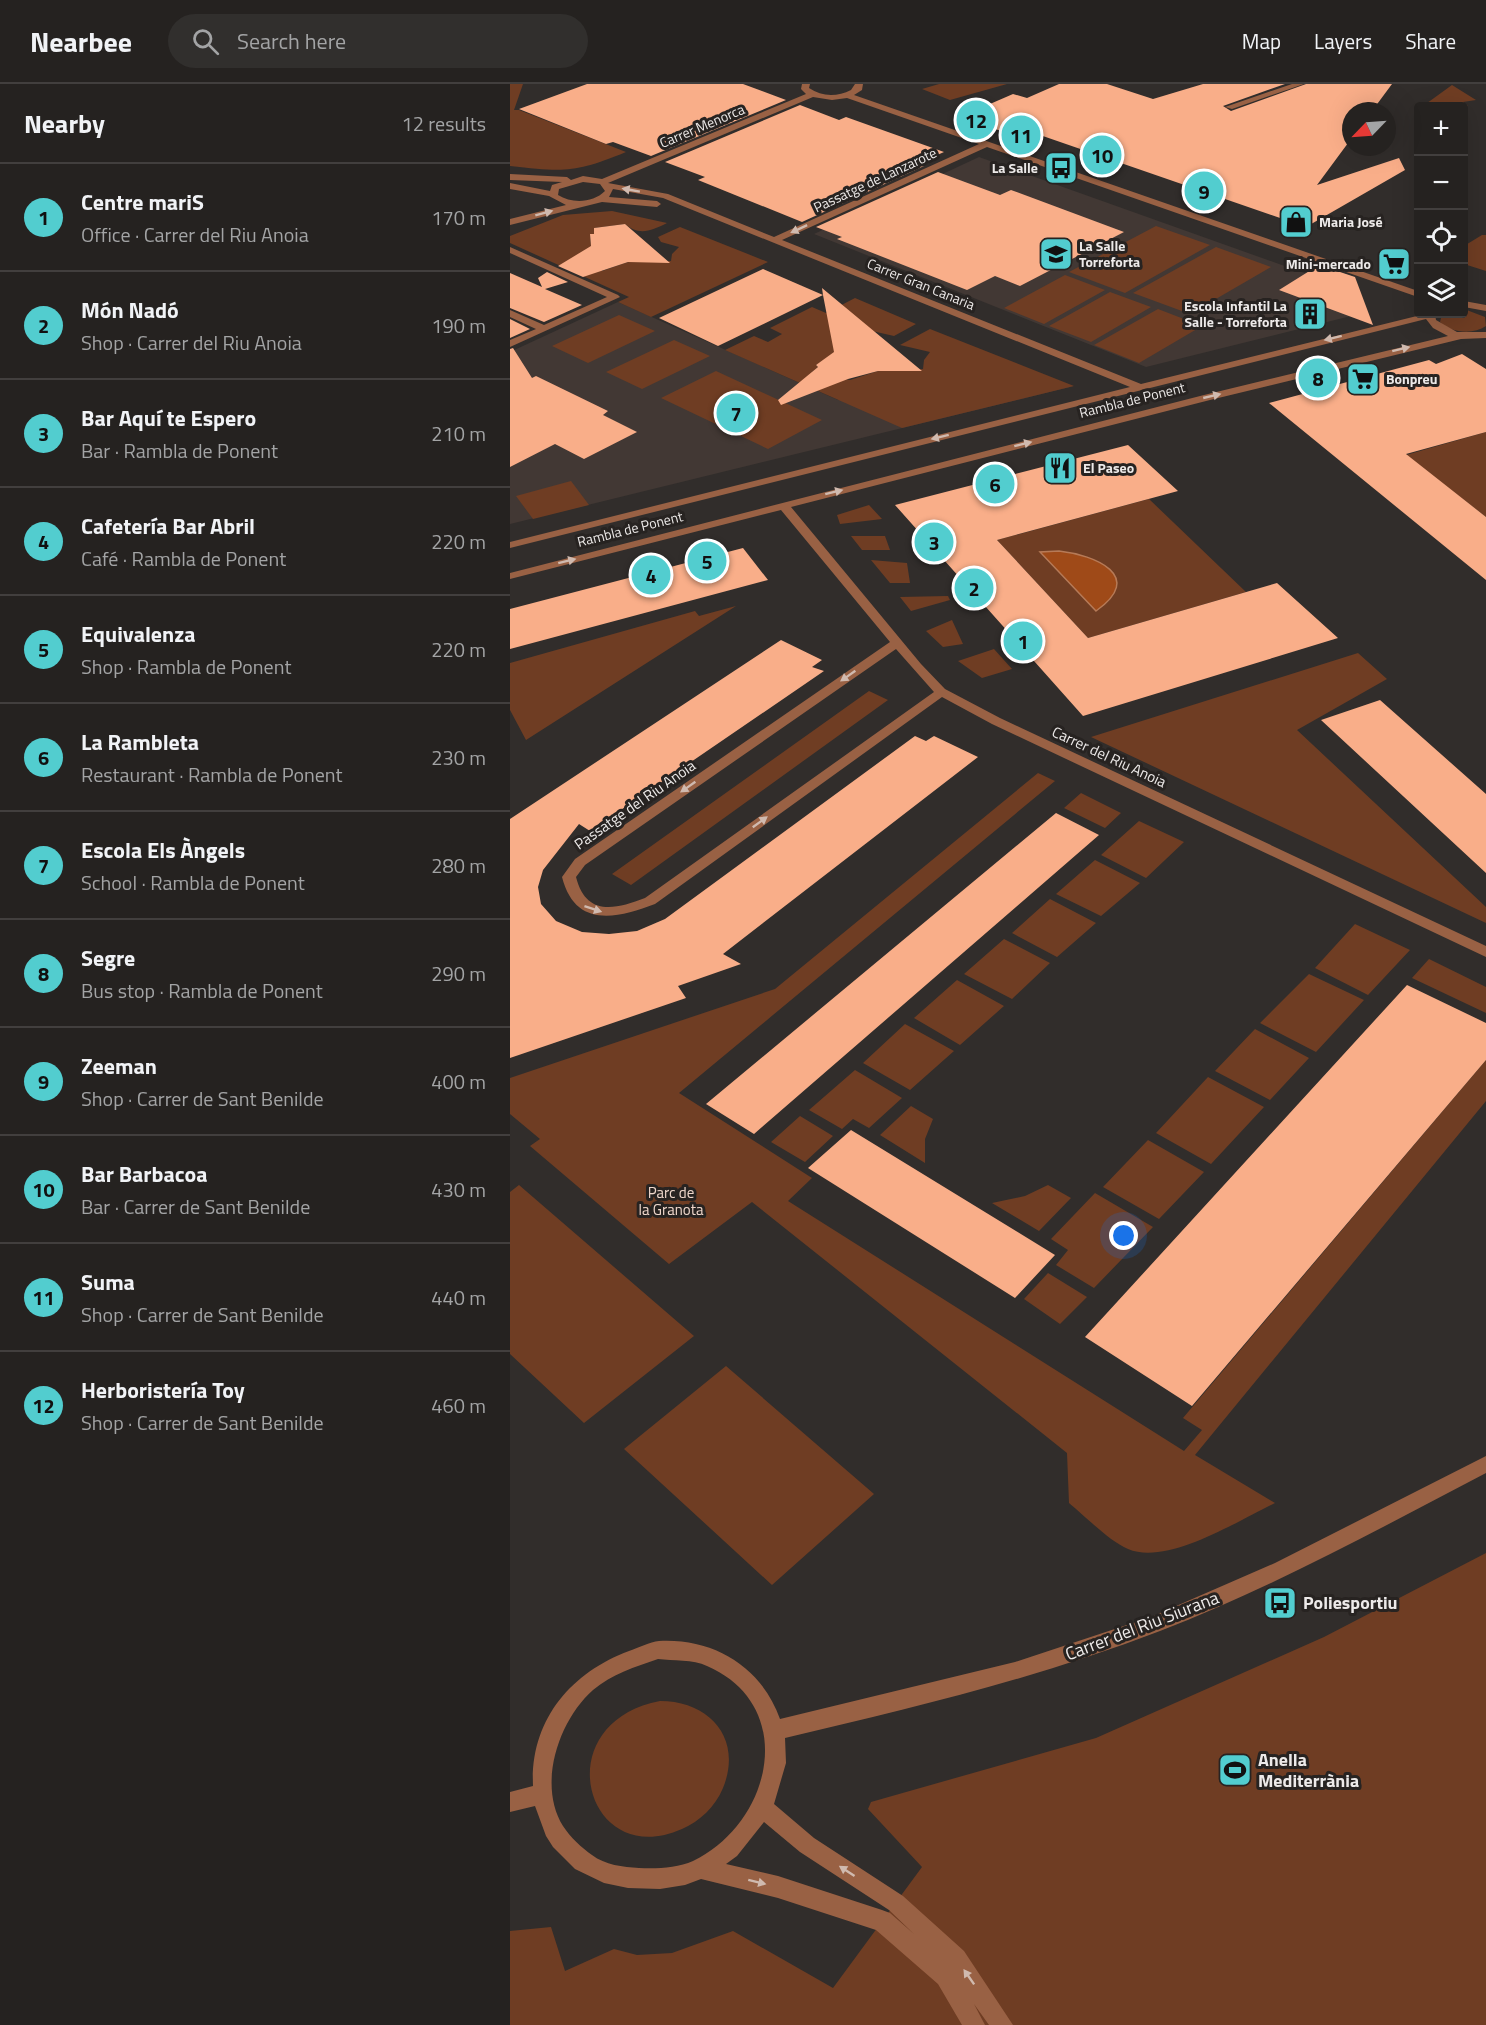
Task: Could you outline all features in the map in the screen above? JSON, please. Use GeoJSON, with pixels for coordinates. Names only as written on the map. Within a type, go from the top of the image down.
{"type":"FeatureCollection","features":[{"type":"Feature","properties":{"kind":"street"},"geometry":{"type":"LineString","coordinates":[[806,84],[805,89],[812,94],[825,97],[848,95],[857,91],[859,84]]}},
{"type":"Feature","properties":{"kind":"street"},"geometry":{"type":"LineString","coordinates":[[1229,107],[1300,84]]}},
{"type":"Feature","properties":{"kind":"street","name":"Carrer Menorca"},"geometry":{"type":"LineString","coordinates":[[606,184],[812,94]]}},
{"type":"Feature","properties":{"kind":"street"},"geometry":{"type":"LineString","coordinates":[[848,95],[1414,293]]}},
{"type":"Feature","properties":{"kind":"street","name":"Passatge de Lanzarote"},"geometry":{"type":"LineString","coordinates":[[775,240],[986,144]]}},
{"type":"Feature","properties":{"kind":"street"},"geometry":{"type":"LineString","coordinates":[[510,177],[573,180]]}},
{"type":"Feature","properties":{"kind":"street"},"geometry":{"type":"LineString","coordinates":[[542,201],[552,195],[555,187],[573,180]]}},
{"type":"Feature","properties":{"kind":"street","name":"Carrer Gran Canaria"},"geometry":{"type":"LineString","coordinates":[[573,180],[665,196],[1139,387]]}},
{"type":"Feature","properties":{"kind":"street"},"geometry":{"type":"LineString","coordinates":[[600,199],[607,195],[606,184]]}},
{"type":"Feature","properties":{"kind":"street"},"geometry":{"type":"LineString","coordinates":[[510,186],[552,195],[567,203],[578,203]]}},
{"type":"Feature","properties":{"kind":"street","name":"Carrer Gran Canaria"},"geometry":{"type":"LineString","coordinates":[[510,222],[600,199],[692,207]]}},
{"type":"Feature","properties":{"kind":"street"},"geometry":{"type":"LineString","coordinates":[[510,217],[531,207]]}},
{"type":"Feature","properties":{"kind":"street"},"geometry":{"type":"LineString","coordinates":[[510,250],[615,297],[510,344]]}},
{"type":"Feature","properties":{"kind":"street"},"geometry":{"type":"LineString","coordinates":[[1468,304],[1486,301]]}},
{"type":"Feature","properties":{"kind":"street"},"geometry":{"type":"LineString","coordinates":[[1468,304],[1486,308]]}},
{"type":"Feature","properties":{"kind":"street"},"geometry":{"type":"LineString","coordinates":[[510,313],[544,329]]}},
{"type":"Feature","properties":{"kind":"street","name":"Rambla de Ponent"},"geometry":{"type":"LineString","coordinates":[[510,545],[1415,318]]}},
{"type":"Feature","properties":{"kind":"street"},"geometry":{"type":"LineString","coordinates":[[1431,318],[1436,327],[1460,336],[1486,337]]}},
{"type":"Feature","properties":{"kind":"street","name":"Rambla de Ponent"},"geometry":{"type":"LineString","coordinates":[[510,576],[813,497],[1460,336]]}},
{"type":"Feature","properties":{"kind":"street"},"geometry":{"type":"LineString","coordinates":[[796,473],[808,484],[813,497]]}},
{"type":"Feature","properties":{"kind":"street"},"geometry":{"type":"LineString","coordinates":[[737,488],[734,495],[738,502],[757,512]]}},
{"type":"Feature","properties":{"kind":"street","name":"Carrer del Riu Anoia"},"geometry":{"type":"LineString","coordinates":[[783,505],[896,643],[941,692],[1006,726],[1486,952]]}},
{"type":"Feature","properties":{"kind":"street","name":"Passatge del Riu Anoia"},"geometry":{"type":"LineString","coordinates":[[896,643],[580,862],[568,877],[570,893],[582,906],[603,912],[627,911],[650,902],[941,692]]}},
{"type":"Feature","properties":{"kind":"street","name":"Carrer del Riu Siurana"},"geometry":{"type":"LineString","coordinates":[[776,1730],[1046,1662],[1155,1624],[1269,1576],[1486,1464]]}},
{"type":"Feature","properties":{"kind":"street"},"geometry":{"type":"LineString","coordinates":[[658,1650],[711,1658],[740,1674],[762,1699],[776,1730],[777,1769],[764,1809],[737,1843],[701,1868],[659,1880],[617,1877],[580,1860],[554,1831],[541,1794],[544,1748],[555,1723],[577,1693],[606,1670],[658,1650]]}},
{"type":"Feature","properties":{"kind":"street"},"geometry":{"type":"LineString","coordinates":[[510,1802],[541,1794]]}},
{"type":"Feature","properties":{"kind":"street"},"geometry":{"type":"LineString","coordinates":[[764,1809],[807,1845],[896,1903],[956,1959],[1002,2025]]}},
{"type":"Feature","properties":{"kind":"street"},"geometry":{"type":"LineString","coordinates":[[701,1868],[778,1887],[882,1921],[946,1976],[974,2025]]}},
{"type":"Feature","properties":{"kind":"shaded area","name":"La Salle Torreforta"},"geometry":{"type":"Polygon","coordinates":[[[979,157],[1349,289],[1351,316],[1146,367],[814,234],[979,157]]]}},
{"type":"Feature","properties":{"kind":"shaded area"},"geometry":{"type":"Polygon","coordinates":[[[618,302],[838,400],[1074,386],[510,524],[510,352],[618,302]]]}},
{"type":"Feature","properties":{"kind":"shaded area"},"geometry":{"type":"Polygon","coordinates":[[[1059,551],[1087,557],[1100,563],[1110,569],[1116,578],[1116,587],[1110,599],[1096,611],[1040,552],[1059,551]]]}},
{"type":"Feature","properties":{"kind":"green space"},"geometry":{"type":"Polygon","coordinates":[[[510,84],[523,84],[514,110],[626,152],[594,164],[570,169],[510,166],[510,84]]]}},
{"type":"Feature","properties":{"kind":"green space"},"geometry":{"type":"Polygon","coordinates":[[[939,84],[1007,84],[950,100],[922,89],[939,84]]]}},
{"type":"Feature","properties":{"kind":"green space"},"geometry":{"type":"Polygon","coordinates":[[[1452,85],[1476,100],[1463,102],[1429,102],[1452,85]]]}},
{"type":"Feature","properties":{"kind":"green space"},"geometry":{"type":"Polygon","coordinates":[[[612,211],[667,223],[645,231],[635,230],[625,224],[594,228],[594,234],[590,234],[591,246],[602,271],[628,262],[671,261],[672,254],[679,247],[661,242],[658,237],[680,227],[768,262],[651,317],[618,302],[629,297],[510,243],[510,236],[563,215],[612,211]]]}},
{"type":"Feature","properties":{"kind":"green space"},"geometry":{"type":"Polygon","coordinates":[[[1156,226],[1210,245],[1125,293],[1069,272],[1156,226]]]}},
{"type":"Feature","properties":{"kind":"green space"},"geometry":{"type":"Polygon","coordinates":[[[1486,235],[1486,271],[1468,265],[1468,244],[1486,235]]]}},
{"type":"Feature","properties":{"kind":"green space"},"geometry":{"type":"Polygon","coordinates":[[[1216,247],[1271,267],[1190,314],[1133,293],[1216,247]]]}},
{"type":"Feature","properties":{"kind":"green space"},"geometry":{"type":"Polygon","coordinates":[[[1065,275],[1105,290],[1044,324],[1004,308],[1065,275]]]}},
{"type":"Feature","properties":{"kind":"green space"},"geometry":{"type":"Polygon","coordinates":[[[1110,292],[1151,307],[1091,342],[1049,326],[1110,292]]]}},
{"type":"Feature","properties":{"kind":"green space"},"geometry":{"type":"Polygon","coordinates":[[[855,298],[916,324],[894,336],[872,331],[816,365],[818,367],[812,372],[850,380],[878,371],[923,369],[924,360],[930,352],[900,345],[930,329],[1074,386],[902,428],[725,350],[754,336],[768,342],[782,334],[770,328],[812,307],[826,313],[855,298]]]}},
{"type":"Feature","properties":{"kind":"green space"},"geometry":{"type":"Polygon","coordinates":[[[1158,309],[1202,326],[1139,363],[1094,345],[1158,309]]]}},
{"type":"Feature","properties":{"kind":"green space"},"geometry":{"type":"Polygon","coordinates":[[[1468,311],[1485,317],[1486,326],[1475,331],[1462,332],[1450,329],[1440,322],[1441,318],[1468,318],[1468,311]]]}},
{"type":"Feature","properties":{"kind":"green space"},"geometry":{"type":"Polygon","coordinates":[[[619,315],[655,331],[588,363],[552,346],[619,315]]]}},
{"type":"Feature","properties":{"kind":"green space"},"geometry":{"type":"Polygon","coordinates":[[[674,340],[710,356],[642,389],[606,372],[674,340]]]}},
{"type":"Feature","properties":{"kind":"green space"},"geometry":{"type":"Polygon","coordinates":[[[716,371],[822,420],[768,449],[661,398],[716,371]]]}},
{"type":"Feature","properties":{"kind":"green space"},"geometry":{"type":"Polygon","coordinates":[[[1486,432],[1486,517],[1406,455],[1486,432]]]}},
{"type":"Feature","properties":{"kind":"green space"},"geometry":{"type":"Polygon","coordinates":[[[571,481],[589,505],[533,519],[516,496],[571,481]]]}},
{"type":"Feature","properties":{"kind":"green space"},"geometry":{"type":"Polygon","coordinates":[[[1149,499],[1246,592],[1088,638],[997,540],[1149,499]]]}},
{"type":"Feature","properties":{"kind":"green space"},"geometry":{"type":"Polygon","coordinates":[[[869,505],[882,519],[840,524],[837,515],[869,505]]]}},
{"type":"Feature","properties":{"kind":"green space"},"geometry":{"type":"Polygon","coordinates":[[[851,536],[885,536],[890,550],[862,550],[851,536]]]}},
{"type":"Feature","properties":{"kind":"green space"},"geometry":{"type":"Polygon","coordinates":[[[871,560],[907,563],[910,583],[890,583],[871,560]]]}},
{"type":"Feature","properties":{"kind":"green space"},"geometry":{"type":"Polygon","coordinates":[[[948,596],[950,600],[911,611],[900,597],[948,596]]]}},
{"type":"Feature","properties":{"kind":"green space"},"geometry":{"type":"Polygon","coordinates":[[[736,606],[526,740],[510,710],[510,663],[695,611],[699,616],[736,606]]]}},
{"type":"Feature","properties":{"kind":"green space"},"geometry":{"type":"Polygon","coordinates":[[[952,620],[963,644],[943,647],[926,631],[952,620]]]}},
{"type":"Feature","properties":{"kind":"green space"},"geometry":{"type":"Polygon","coordinates":[[[994,649],[1012,669],[982,678],[958,661],[994,649]]]}},
{"type":"Feature","properties":{"kind":"green space"},"geometry":{"type":"Polygon","coordinates":[[[1358,653],[1387,679],[1297,730],[1486,907],[1486,923],[1091,737],[1358,653]]]}},
{"type":"Feature","properties":{"kind":"green space"},"geometry":{"type":"Polygon","coordinates":[[[869,691],[888,700],[631,885],[612,874],[869,691]]]}},
{"type":"Feature","properties":{"kind":"green space","name":"Parc de la Granota"},"geometry":{"type":"Polygon","coordinates":[[[1038,773],[1055,781],[679,1093],[812,1178],[788,1201],[1184,1451],[1202,1430],[1183,1418],[1486,1060],[1486,1101],[1195,1455],[1275,1503],[1202,1539],[1162,1552],[1144,1553],[1128,1549],[1097,1528],[1069,1503],[1067,1453],[752,1202],[669,1264],[530,1146],[540,1139],[510,1114],[510,1078],[775,989],[1038,773]]]}},
{"type":"Feature","properties":{"kind":"green space"},"geometry":{"type":"Polygon","coordinates":[[[1081,793],[1121,813],[1105,828],[1064,808],[1081,793]]]}},
{"type":"Feature","properties":{"kind":"green space"},"geometry":{"type":"Polygon","coordinates":[[[1139,821],[1184,842],[1146,878],[1101,855],[1139,821]]]}},
{"type":"Feature","properties":{"kind":"green space"},"geometry":{"type":"Polygon","coordinates":[[[1095,860],[1140,883],[1101,916],[1056,894],[1095,860]]]}},
{"type":"Feature","properties":{"kind":"green space"},"geometry":{"type":"Polygon","coordinates":[[[1050,899],[1096,923],[1057,957],[1012,933],[1050,899]]]}},
{"type":"Feature","properties":{"kind":"green space"},"geometry":{"type":"Polygon","coordinates":[[[1355,924],[1410,950],[1368,995],[1315,968],[1355,924]]]}},
{"type":"Feature","properties":{"kind":"green space"},"geometry":{"type":"Polygon","coordinates":[[[1004,939],[1050,963],[1012,999],[964,974],[1004,939]]]}},
{"type":"Feature","properties":{"kind":"green space"},"geometry":{"type":"Polygon","coordinates":[[[1429,959],[1486,987],[1486,1013],[1412,978],[1429,959]]]}},
{"type":"Feature","properties":{"kind":"green space"},"geometry":{"type":"Polygon","coordinates":[[[1309,974],[1364,1000],[1316,1052],[1260,1023],[1309,974]]]}},
{"type":"Feature","properties":{"kind":"green space"},"geometry":{"type":"Polygon","coordinates":[[[957,980],[1004,1006],[960,1045],[914,1018],[957,980]]]}},
{"type":"Feature","properties":{"kind":"green space"},"geometry":{"type":"Polygon","coordinates":[[[905,1024],[954,1051],[910,1090],[863,1063],[905,1024]]]}},
{"type":"Feature","properties":{"kind":"green space"},"geometry":{"type":"Polygon","coordinates":[[[1255,1029],[1309,1058],[1270,1100],[1215,1071],[1255,1029]]]}},
{"type":"Feature","properties":{"kind":"green space"},"geometry":{"type":"Polygon","coordinates":[[[855,1070],[902,1098],[869,1128],[853,1119],[842,1129],[809,1110],[855,1070]]]}},
{"type":"Feature","properties":{"kind":"green space"},"geometry":{"type":"Polygon","coordinates":[[[1208,1077],[1264,1107],[1211,1164],[1156,1133],[1208,1077]]]}},
{"type":"Feature","properties":{"kind":"green space"},"geometry":{"type":"Polygon","coordinates":[[[911,1106],[933,1119],[925,1139],[925,1163],[880,1135],[911,1106]]]}},
{"type":"Feature","properties":{"kind":"green space"},"geometry":{"type":"Polygon","coordinates":[[[800,1116],[833,1136],[805,1162],[771,1142],[800,1116]]]}},
{"type":"Feature","properties":{"kind":"green space"},"geometry":{"type":"Polygon","coordinates":[[[1148,1140],[1204,1172],[1159,1219],[1103,1187],[1148,1140]]]}},
{"type":"Feature","properties":{"kind":"green space"},"geometry":{"type":"Polygon","coordinates":[[[519,1185],[694,1336],[584,1423],[510,1354],[510,1192],[519,1185]]]}},
{"type":"Feature","properties":{"kind":"green space"},"geometry":{"type":"Polygon","coordinates":[[[1048,1185],[1071,1198],[1039,1231],[992,1203],[1025,1196],[1048,1185]]]}},
{"type":"Feature","properties":{"kind":"green space"},"geometry":{"type":"Polygon","coordinates":[[[1095,1193],[1153,1227],[1094,1288],[1056,1265],[1068,1250],[1051,1239],[1095,1193]]]}},
{"type":"Feature","properties":{"kind":"green space"},"geometry":{"type":"Polygon","coordinates":[[[1048,1273],[1087,1297],[1060,1324],[1024,1299],[1048,1273]]]}},
{"type":"Feature","properties":{"kind":"green space"},"geometry":{"type":"Polygon","coordinates":[[[726,1366],[874,1494],[772,1585],[624,1449],[726,1366]]]}},
{"type":"Feature","properties":{"kind":"green space","name":"Anella Mediterrània"},"geometry":{"type":"Polygon","coordinates":[[[1486,1553],[1486,2025],[510,2025],[510,1931],[551,1927],[565,1971],[614,1949],[637,1955],[672,1953],[733,1931],[833,1988],[922,1867],[868,1809],[871,1802],[1096,1738],[1324,1637],[1486,1553]]]}},
{"type":"Feature","properties":{"kind":"green space"},"geometry":{"type":"Polygon","coordinates":[[[660,1701],[694,1708],[718,1726],[729,1754],[728,1770],[720,1795],[701,1818],[682,1829],[648,1837],[621,1830],[602,1813],[592,1789],[591,1763],[601,1736],[624,1715],[660,1701]]]}},
{"type":"Feature","properties":{"kind":"building"},"geometry":{"type":"Polygon","coordinates":[[[587,84],[743,84],[786,100],[651,156],[613,142],[606,144],[519,109],[587,84]]]}},
{"type":"Feature","properties":{"kind":"building"},"geometry":{"type":"Polygon","coordinates":[[[1059,84],[1107,84],[1153,99],[1203,84],[1285,84],[1223,106],[1231,111],[1306,84],[1392,84],[1379,102],[1342,102],[1342,151],[1317,185],[1399,158],[1405,170],[1306,227],[1037,134],[1025,139],[960,117],[1013,94],[1027,98],[1059,84]]]}},
{"type":"Feature","properties":{"kind":"building"},"geometry":{"type":"Polygon","coordinates":[[[800,105],[839,120],[846,117],[944,152],[917,164],[924,166],[802,222],[698,180],[705,177],[665,162],[800,105]]]}},
{"type":"Feature","properties":{"kind":"building"},"geometry":{"type":"Polygon","coordinates":[[[938,172],[1000,195],[1011,190],[1124,232],[1020,286],[995,276],[967,290],[837,239],[842,237],[816,227],[938,172]]]}},
{"type":"Feature","properties":{"kind":"building"},"geometry":{"type":"Polygon","coordinates":[[[625,224],[670,263],[628,262],[583,277],[558,266],[591,246],[590,234],[594,234],[594,228],[625,224]]]}},
{"type":"Feature","properties":{"kind":"building"},"geometry":{"type":"Polygon","coordinates":[[[1319,265],[1355,277],[1373,325],[1279,290],[1319,265]]]}},
{"type":"Feature","properties":{"kind":"building"},"geometry":{"type":"Polygon","coordinates":[[[763,269],[823,295],[718,346],[659,318],[763,269]]]}},
{"type":"Feature","properties":{"kind":"building"},"geometry":{"type":"Polygon","coordinates":[[[547,272],[568,282],[545,289],[582,305],[544,322],[510,308],[510,273],[542,287],[538,278],[547,272]]]}},
{"type":"Feature","properties":{"kind":"building"},"geometry":{"type":"Polygon","coordinates":[[[822,288],[922,371],[878,371],[848,379],[781,405],[778,400],[818,367],[816,365],[834,352],[822,288]]]}},
{"type":"Feature","properties":{"kind":"building"},"geometry":{"type":"Polygon","coordinates":[[[510,319],[530,329],[510,338],[510,319]]]}},
{"type":"Feature","properties":{"kind":"building"},"geometry":{"type":"Polygon","coordinates":[[[513,348],[532,378],[536,376],[608,411],[603,415],[637,432],[584,459],[555,444],[510,467],[510,349],[513,348]]]}},
{"type":"Feature","properties":{"kind":"building"},"geometry":{"type":"Polygon","coordinates":[[[1462,354],[1486,369],[1486,432],[1406,454],[1486,517],[1486,580],[1269,403],[1429,360],[1436,364],[1462,354]]]}},
{"type":"Feature","properties":{"kind":"building"},"geometry":{"type":"Polygon","coordinates":[[[1128,445],[1178,491],[997,540],[1088,638],[1277,583],[1338,638],[1083,716],[895,505],[1128,445]]]}},
{"type":"Feature","properties":{"kind":"building"},"geometry":{"type":"Polygon","coordinates":[[[743,548],[768,580],[510,649],[510,609],[743,548]]]}},
{"type":"Feature","properties":{"kind":"building"},"geometry":{"type":"Polygon","coordinates":[[[781,640],[822,660],[812,667],[824,671],[590,831],[579,824],[543,870],[538,887],[541,904],[556,921],[582,932],[609,934],[637,931],[665,919],[915,736],[926,741],[934,736],[978,757],[723,954],[741,964],[678,986],[686,998],[510,1058],[510,819],[781,640]]]}},
{"type":"Feature","properties":{"kind":"building"},"geometry":{"type":"Polygon","coordinates":[[[1380,700],[1486,794],[1486,873],[1321,720],[1380,700]]]}},
{"type":"Feature","properties":{"kind":"building"},"geometry":{"type":"Polygon","coordinates":[[[1056,813],[1099,835],[754,1134],[706,1104],[1056,813]]]}},
{"type":"Feature","properties":{"kind":"building"},"geometry":{"type":"Polygon","coordinates":[[[1407,985],[1486,1023],[1486,1060],[1192,1406],[1085,1337],[1407,985]]]}},
{"type":"Feature","properties":{"kind":"building"},"geometry":{"type":"Polygon","coordinates":[[[851,1130],[1055,1255],[1015,1298],[808,1168],[851,1130]]]}},
{"type":"Feature","properties":{"kind":"place","name":"Herboristería Toy"},"geometry":{"type":"Point","coordinates":[976,120]}},
{"type":"Feature","properties":{"kind":"place","name":"Suma"},"geometry":{"type":"Point","coordinates":[1021,135]}},
{"type":"Feature","properties":{"kind":"place","name":"Bar Barbacoa"},"geometry":{"type":"Point","coordinates":[1102,155]}},
{"type":"Feature","properties":{"kind":"place","name":"La Salle"},"geometry":{"type":"Point","coordinates":[1061,168]}},
{"type":"Feature","properties":{"kind":"place","name":"Zeeman"},"geometry":{"type":"Point","coordinates":[1204,191]}},
{"type":"Feature","properties":{"kind":"place","name":"Maria José"},"geometry":{"type":"Point","coordinates":[1296,222]}},
{"type":"Feature","properties":{"kind":"place","name":"La Salle Torreforta"},"geometry":{"type":"Point","coordinates":[1056,254]}},
{"type":"Feature","properties":{"kind":"place","name":"Mini-mercado"},"geometry":{"type":"Point","coordinates":[1394,264]}},
{"type":"Feature","properties":{"kind":"place","name":"Escola Infantil La Salle - Torreforta"},"geometry":{"type":"Point","coordinates":[1310,314]}},
{"type":"Feature","properties":{"kind":"place","name":"Segre"},"geometry":{"type":"Point","coordinates":[1318,378]}},
{"type":"Feature","properties":{"kind":"place","name":"Bonpreu"},"geometry":{"type":"Point","coordinates":[1363,379]}},
{"type":"Feature","properties":{"kind":"place","name":"Escola Els Àngels"},"geometry":{"type":"Point","coordinates":[736,413]}},
{"type":"Feature","properties":{"kind":"place","name":"El Paseo"},"geometry":{"type":"Point","coordinates":[1060,468]}},
{"type":"Feature","properties":{"kind":"place","name":"La Rambleta"},"geometry":{"type":"Point","coordinates":[995,484]}},
{"type":"Feature","properties":{"kind":"place","name":"Bar Aquí te Espero"},"geometry":{"type":"Point","coordinates":[934,542]}},
{"type":"Feature","properties":{"kind":"place","name":"Equivalenza"},"geometry":{"type":"Point","coordinates":[707,561]}},
{"type":"Feature","properties":{"kind":"place","name":"Cafetería Bar Abril"},"geometry":{"type":"Point","coordinates":[651,575]}},
{"type":"Feature","properties":{"kind":"place","name":"Món Nadó"},"geometry":{"type":"Point","coordinates":[974,588]}},
{"type":"Feature","properties":{"kind":"place","name":"Centre mariS"},"geometry":{"type":"Point","coordinates":[1023,641]}},
{"type":"Feature","properties":{"kind":"place","name":"Poliesportiu"},"geometry":{"type":"Point","coordinates":[1280,1603]}},
{"type":"Feature","properties":{"kind":"place","name":"Anella Mediterrània"},"geometry":{"type":"Point","coordinates":[1235,1770]}}]}
